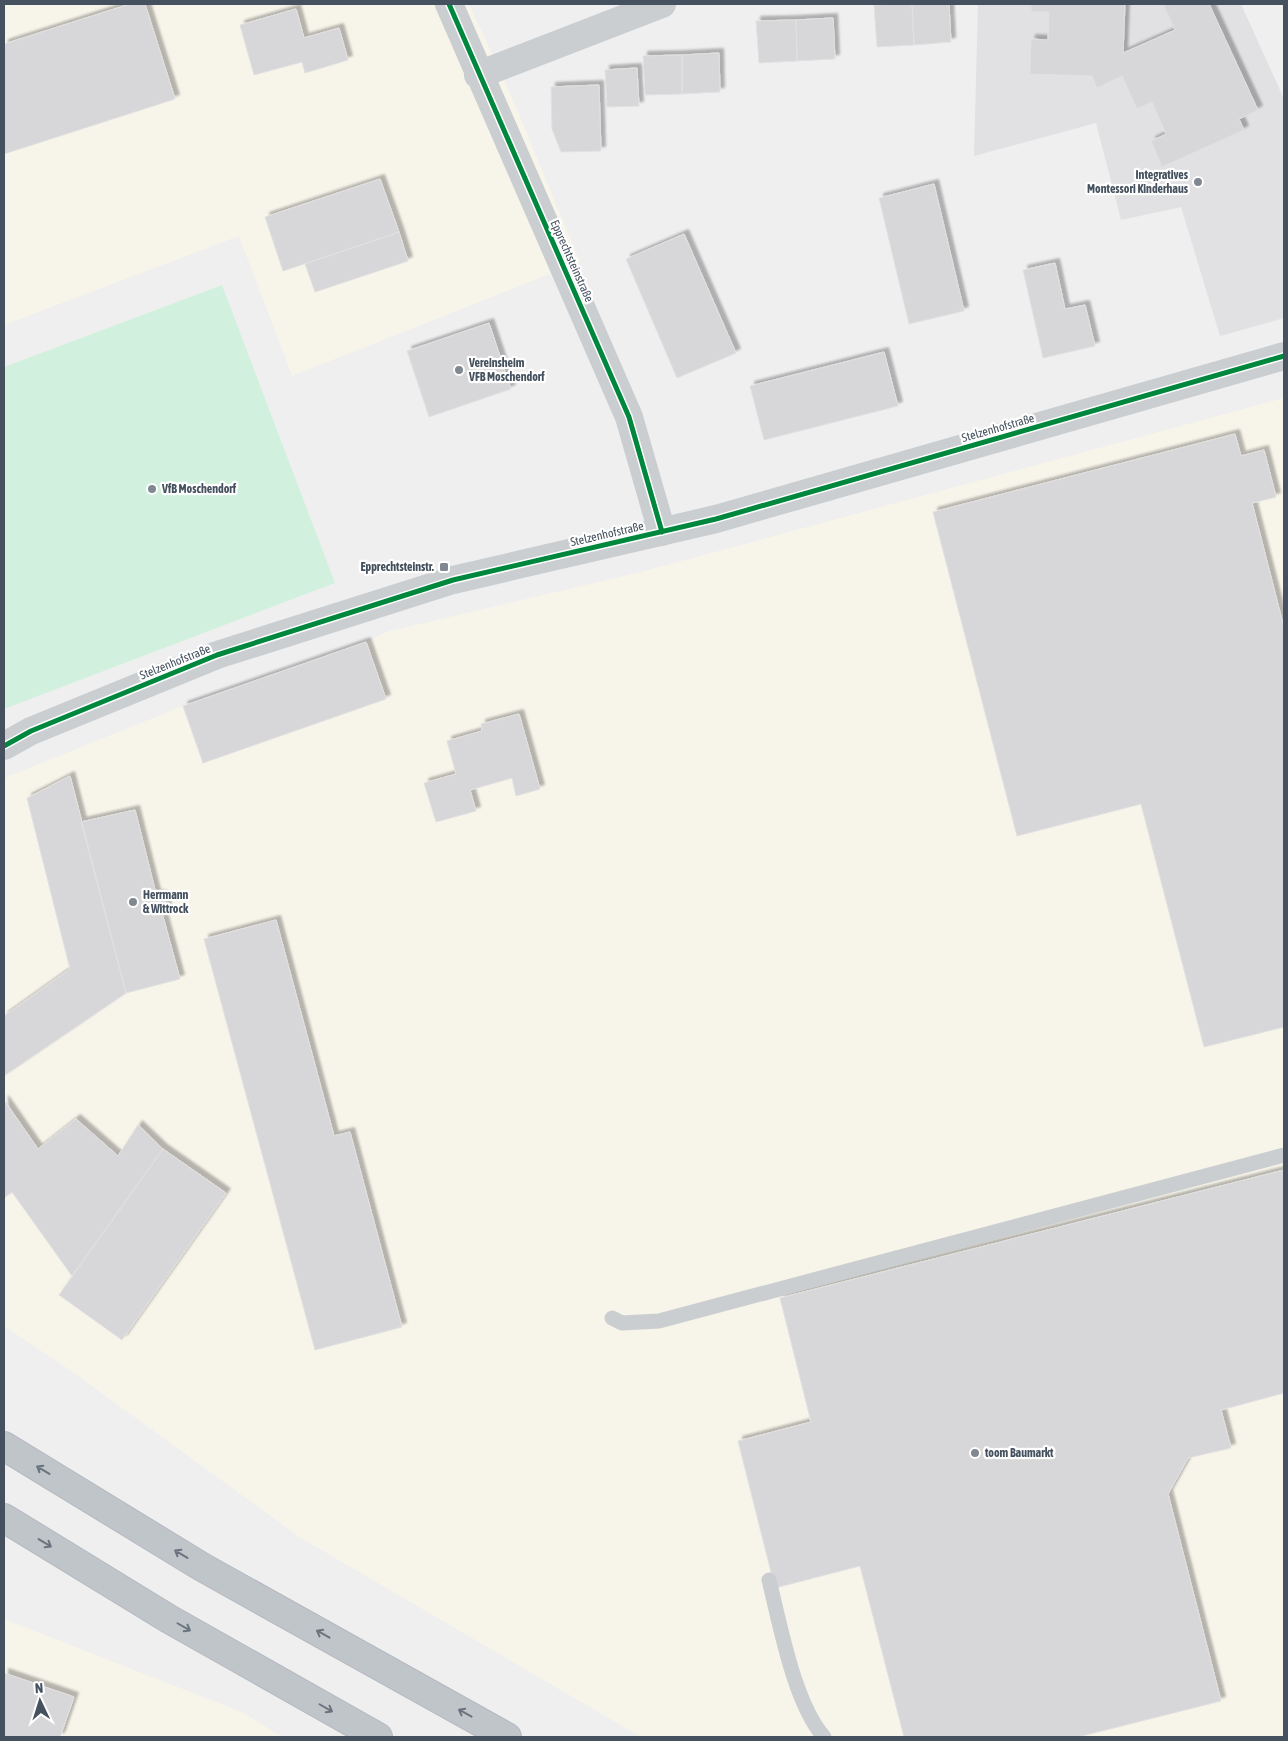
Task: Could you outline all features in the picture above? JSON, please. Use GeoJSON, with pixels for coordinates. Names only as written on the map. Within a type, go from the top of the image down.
{"type":"FeatureCollection","features":[{"type":"Feature","properties":{"kind":"highway"},"geometry":{"type":"LineString","coordinates":[[4,1446],[202,1567],[507,1737]]}},
{"type":"Feature","properties":{"kind":"highway"},"geometry":{"type":"LineString","coordinates":[[4,1518],[169,1618],[378,1737]]}},
{"type":"Feature","properties":{"kind":"street","name":"Epprechtsteinstraße"},"geometry":{"type":"LineString","coordinates":[[449,4],[478,75],[629,417],[662,532]]}},
{"type":"Feature","properties":{"kind":"street"},"geometry":{"type":"LineString","coordinates":[[478,75],[662,4]]}},
{"type":"Feature","properties":{"kind":"street","name":"Stelzenhofstraße"},"geometry":{"type":"LineString","coordinates":[[4,746],[31,731],[217,656],[453,580],[716,519],[1284,356]]}},
{"type":"Feature","properties":{"kind":"lane"},"geometry":{"type":"LineString","coordinates":[[612,1318],[622,1323],[659,1321],[1284,1154]]}},
{"type":"Feature","properties":{"kind":"lane"},"geometry":{"type":"LineString","coordinates":[[769,1580],[789,1656],[805,1704],[824,1737]]}},
{"type":"Feature","properties":{"kind":"shaded area"},"geometry":{"type":"Polygon","coordinates":[[[4,4],[469,4],[510,93],[580,262],[292,376],[239,236],[4,325],[4,4]]]}},
{"type":"Feature","properties":{"kind":"shaded area","name":"Integratives Montessori Kinderhaus"},"geometry":{"type":"Polygon","coordinates":[[[978,4],[1241,4],[1284,99],[1284,318],[1220,336],[1181,207],[1121,220],[1096,123],[974,156],[978,4]]]}},
{"type":"Feature","properties":{"kind":"shaded area"},"geometry":{"type":"Polygon","coordinates":[[[1284,398],[1284,1737],[641,1737],[301,1538],[74,1373],[4,1326],[4,778],[183,706],[366,642],[386,632],[637,573],[1284,398]]]}},
{"type":"Feature","properties":{"kind":"shaded area"},"geometry":{"type":"Polygon","coordinates":[[[4,1619],[244,1713],[282,1737],[4,1737],[4,1619]]]}},
{"type":"Feature","properties":{"kind":"green space","name":"VfB Moschendorf"},"geometry":{"type":"Polygon","coordinates":[[[222,285],[335,583],[4,709],[4,367],[222,285]]]}},
{"type":"Feature","properties":{"kind":"building"},"geometry":{"type":"Polygon","coordinates":[[[130,4],[145,4],[175,99],[4,154],[4,44],[130,4]]]}},
{"type":"Feature","properties":{"kind":"building"},"geometry":{"type":"Polygon","coordinates":[[[912,4],[914,45],[877,47],[874,5],[912,4]]]}},
{"type":"Feature","properties":{"kind":"building"},"geometry":{"type":"Polygon","coordinates":[[[912,4],[949,4],[951,42],[914,45],[912,4]]]}},
{"type":"Feature","properties":{"kind":"building"},"geometry":{"type":"Polygon","coordinates":[[[1031,4],[1125,4],[1123,53],[1175,30],[1163,4],[1209,4],[1258,110],[1239,119],[1244,130],[1162,167],[1151,141],[1166,134],[1152,102],[1137,109],[1122,76],[1097,88],[1092,76],[1030,74],[1031,39],[1048,40],[1049,12],[1031,12],[1031,4]]]}},
{"type":"Feature","properties":{"kind":"building"},"geometry":{"type":"Polygon","coordinates":[[[296,9],[304,38],[339,28],[348,60],[305,73],[302,62],[254,75],[240,25],[296,9]]]}},
{"type":"Feature","properties":{"kind":"building"},"geometry":{"type":"Polygon","coordinates":[[[833,18],[835,59],[797,61],[796,20],[833,18]]]}},
{"type":"Feature","properties":{"kind":"building"},"geometry":{"type":"Polygon","coordinates":[[[796,20],[797,61],[759,63],[756,21],[796,20]]]}},
{"type":"Feature","properties":{"kind":"building"},"geometry":{"type":"Polygon","coordinates":[[[719,53],[720,92],[682,94],[682,55],[719,53]]]}},
{"type":"Feature","properties":{"kind":"building"},"geometry":{"type":"Polygon","coordinates":[[[682,55],[682,94],[645,95],[643,56],[682,55]]]}},
{"type":"Feature","properties":{"kind":"building"},"geometry":{"type":"Polygon","coordinates":[[[637,68],[639,106],[607,107],[605,70],[637,68]]]}},
{"type":"Feature","properties":{"kind":"building"},"geometry":{"type":"Polygon","coordinates":[[[599,85],[601,151],[561,152],[552,129],[551,87],[599,85]]]}},
{"type":"Feature","properties":{"kind":"building"},"geometry":{"type":"Polygon","coordinates":[[[380,179],[399,232],[283,271],[265,217],[380,179]]]}},
{"type":"Feature","properties":{"kind":"building"},"geometry":{"type":"Polygon","coordinates":[[[934,184],[964,311],[909,324],[879,198],[934,184]]]}},
{"type":"Feature","properties":{"kind":"building"},"geometry":{"type":"Polygon","coordinates":[[[399,232],[408,261],[315,292],[305,264],[399,232]]]}},
{"type":"Feature","properties":{"kind":"building"},"geometry":{"type":"Polygon","coordinates":[[[684,234],[736,353],[677,378],[626,259],[684,234]]]}},
{"type":"Feature","properties":{"kind":"building"},"geometry":{"type":"Polygon","coordinates":[[[1055,263],[1065,309],[1085,305],[1095,346],[1043,358],[1023,270],[1055,263]]]}},
{"type":"Feature","properties":{"kind":"building","name":"Vereinsheim VFB Moschendorf"},"geometry":{"type":"Polygon","coordinates":[[[489,323],[511,389],[429,417],[407,351],[489,323]]]}},
{"type":"Feature","properties":{"kind":"building"},"geometry":{"type":"Polygon","coordinates":[[[884,352],[898,406],[764,440],[750,386],[884,352]]]}},
{"type":"Feature","properties":{"kind":"building"},"geometry":{"type":"Polygon","coordinates":[[[1235,434],[1241,456],[1264,450],[1276,497],[1252,503],[1284,628],[1284,1027],[1204,1047],[1141,804],[1017,836],[933,512],[1235,434]]]}},
{"type":"Feature","properties":{"kind":"building"},"geometry":{"type":"Polygon","coordinates":[[[366,642],[386,699],[203,763],[183,706],[366,642]]]}},
{"type":"Feature","properties":{"kind":"building"},"geometry":{"type":"Polygon","coordinates":[[[519,714],[540,789],[516,796],[512,778],[470,790],[476,811],[436,822],[424,783],[456,774],[447,741],[482,731],[481,724],[519,714]]]}},
{"type":"Feature","properties":{"kind":"building"},"geometry":{"type":"Polygon","coordinates":[[[70,776],[126,993],[4,1076],[4,1016],[70,969],[27,798],[70,776]]]}},
{"type":"Feature","properties":{"kind":"building","name":"Herrmann & Wittrock"},"geometry":{"type":"Polygon","coordinates":[[[135,810],[156,894],[164,896],[167,908],[162,913],[180,979],[126,993],[81,822],[135,810]]]}},
{"type":"Feature","properties":{"kind":"building"},"geometry":{"type":"Polygon","coordinates":[[[276,920],[334,1136],[350,1132],[402,1327],[315,1350],[204,939],[276,920]]]}},
{"type":"Feature","properties":{"kind":"building"},"geometry":{"type":"Polygon","coordinates":[[[4,1100],[38,1149],[76,1119],[118,1156],[138,1125],[163,1149],[72,1276],[12,1192],[4,1198],[4,1100]]]}},
{"type":"Feature","properties":{"kind":"building"},"geometry":{"type":"Polygon","coordinates":[[[163,1149],[226,1193],[122,1340],[59,1295],[163,1149]]]}},
{"type":"Feature","properties":{"kind":"building","name":"toom Baumarkt"},"geometry":{"type":"Polygon","coordinates":[[[1284,1170],[1284,1393],[1221,1410],[1231,1448],[1188,1458],[1168,1494],[1221,1701],[1078,1737],[904,1737],[860,1566],[775,1588],[738,1441],[811,1422],[780,1298],[1284,1170]]]}},
{"type":"Feature","properties":{"kind":"building"},"geometry":{"type":"Polygon","coordinates":[[[4,1673],[74,1697],[60,1737],[4,1737],[4,1673]]]}},
{"type":"Feature","properties":{"kind":"cycle path"},"geometry":{"type":"LineString","coordinates":[[449,4],[629,417],[662,532]]}},
{"type":"Feature","properties":{"kind":"cycle path"},"geometry":{"type":"LineString","coordinates":[[4,746],[31,731],[217,655],[453,580],[716,519],[1284,356]]}},
{"type":"Feature","properties":{"kind":"place","name":"Integratives Montessori Kinderhaus"},"geometry":{"type":"Point","coordinates":[1198,182]}},
{"type":"Feature","properties":{"kind":"place","name":"Vereinsheim VFB Moschendorf"},"geometry":{"type":"Point","coordinates":[459,370]}},
{"type":"Feature","properties":{"kind":"place","name":"VfB Moschendorf"},"geometry":{"type":"Point","coordinates":[152,489]}},
{"type":"Feature","properties":{"kind":"place","name":"Epprechtsteinstr."},"geometry":{"type":"Point","coordinates":[444,567]}},
{"type":"Feature","properties":{"kind":"place","name":"Herrmann & Wittrock"},"geometry":{"type":"Point","coordinates":[133,902]}},
{"type":"Feature","properties":{"kind":"place","name":"toom Baumarkt"},"geometry":{"type":"Point","coordinates":[975,1453]}}]}
